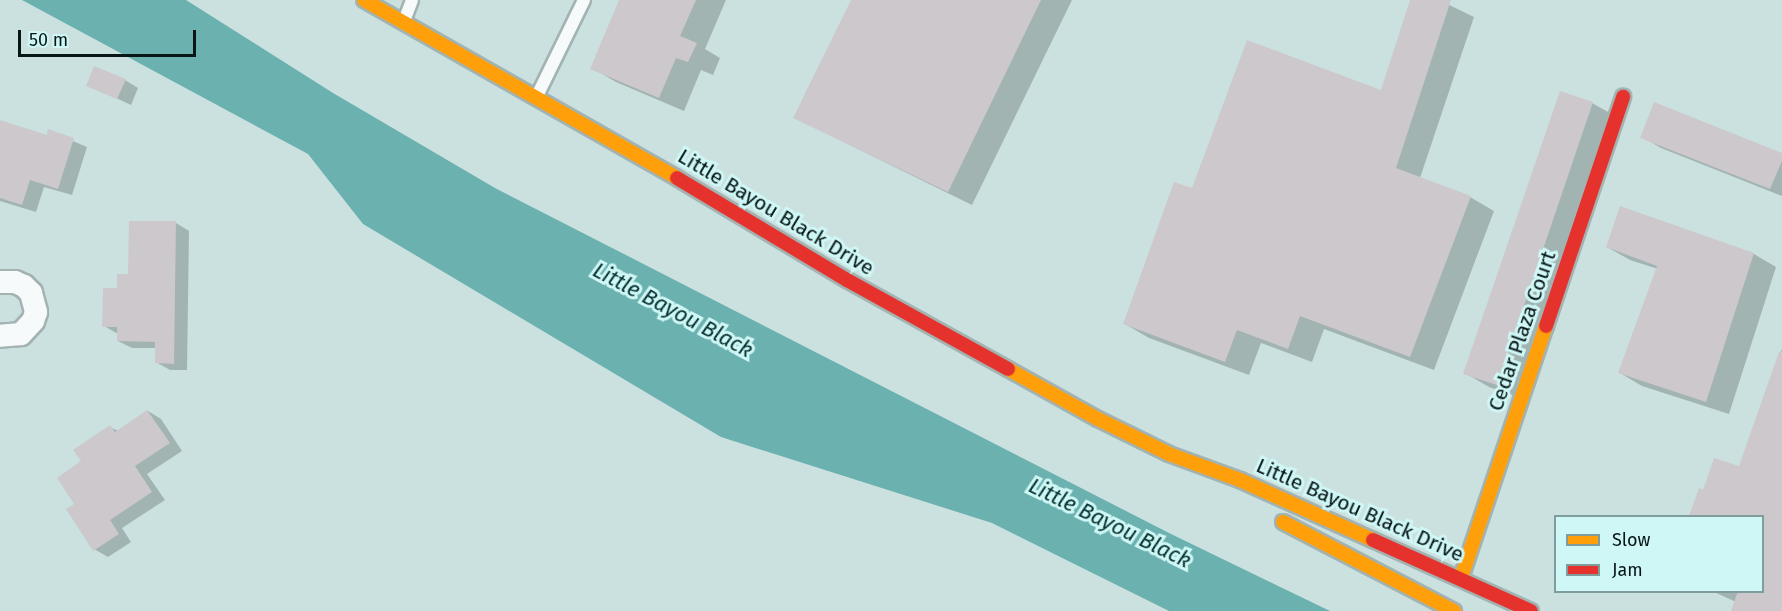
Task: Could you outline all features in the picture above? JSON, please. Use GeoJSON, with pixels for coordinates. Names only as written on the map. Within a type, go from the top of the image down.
{"type":"FeatureCollection","features":[{"type":"Feature","properties":{"kind":"main road","name":"Little Bayou Black Drive"},"geometry":{"type":"LineString","coordinates":[[364,0],[638,154],[858,286],[1098,419],[1169,454],[1239,480],[1531,611]]}},
{"type":"Feature","properties":{"kind":"main road","name":"Cedar Plaza Court"},"geometry":{"type":"LineString","coordinates":[[1461,578],[1623,97]]}},
{"type":"Feature","properties":{"kind":"main road","name":"Little Bayou Black Drive"},"geometry":{"type":"LineString","coordinates":[[1169,454],[1213,485]]}},
{"type":"Feature","properties":{"kind":"main road","name":"Little Bayou Black Drive"},"geometry":{"type":"LineString","coordinates":[[1275,518],[1454,611]]}},
{"type":"Feature","properties":{"kind":"street"},"geometry":{"type":"LineString","coordinates":[[0,282],[15,282],[24,286],[35,302],[36,312],[33,321],[21,334],[0,336]]}},
{"type":"Feature","properties":{"kind":"lane"},"geometry":{"type":"LineString","coordinates":[[403,22],[412,0]]}},
{"type":"Feature","properties":{"kind":"lane"},"geometry":{"type":"LineString","coordinates":[[537,97],[584,0]]}},
{"type":"Feature","properties":{"kind":"water","name":"Little Bayou Black"},"geometry":{"type":"Polygon","coordinates":[[[22,0],[186,0],[333,93],[495,188],[1169,533],[1330,611],[1169,611],[992,523],[721,437],[363,224],[308,154],[22,0]]]}},
{"type":"Feature","properties":{"kind":"building"},"geometry":{"type":"Polygon","coordinates":[[[619,0],[696,0],[680,36],[697,43],[688,62],[676,58],[659,98],[590,69],[619,0]]]}},
{"type":"Feature","properties":{"kind":"building"},"geometry":{"type":"Polygon","coordinates":[[[851,0],[1041,0],[948,192],[793,118],[851,0]]]}},
{"type":"Feature","properties":{"kind":"building"},"geometry":{"type":"Polygon","coordinates":[[[1410,0],[1451,0],[1396,168],[1471,196],[1410,357],[1300,316],[1288,349],[1237,330],[1225,362],[1123,324],[1174,182],[1192,188],[1247,40],[1381,90],[1410,0]]]}},
{"type":"Feature","properties":{"kind":"building"},"geometry":{"type":"Polygon","coordinates":[[[94,66],[126,79],[117,99],[86,86],[94,66]]]}},
{"type":"Feature","properties":{"kind":"building"},"geometry":{"type":"Polygon","coordinates":[[[1560,91],[1593,102],[1497,385],[1463,374],[1560,91]]]}},
{"type":"Feature","properties":{"kind":"building"},"geometry":{"type":"Polygon","coordinates":[[[1654,102],[1782,153],[1782,161],[1770,189],[1640,138],[1654,102]]]}},
{"type":"Feature","properties":{"kind":"building"},"geometry":{"type":"Polygon","coordinates":[[[0,120],[47,135],[48,129],[74,138],[58,189],[30,180],[22,205],[0,198],[0,120]]]}},
{"type":"Feature","properties":{"kind":"building"},"geometry":{"type":"Polygon","coordinates":[[[1620,206],[1754,253],[1706,402],[1618,373],[1657,266],[1606,247],[1620,206]]]}},
{"type":"Feature","properties":{"kind":"building"},"geometry":{"type":"Polygon","coordinates":[[[129,221],[176,221],[174,364],[155,363],[155,342],[117,341],[117,327],[102,327],[103,288],[117,288],[117,274],[128,274],[129,221]]]}},
{"type":"Feature","properties":{"kind":"building"},"geometry":{"type":"Polygon","coordinates":[[[1779,352],[1782,352],[1782,611],[1731,611],[1737,593],[1764,593],[1764,515],[1689,515],[1699,488],[1703,490],[1714,458],[1739,466],[1779,352]]]}},
{"type":"Feature","properties":{"kind":"building"},"geometry":{"type":"Polygon","coordinates":[[[147,410],[170,443],[135,466],[152,492],[110,520],[119,534],[93,551],[66,509],[74,504],[57,478],[81,461],[73,450],[110,425],[115,432],[147,410]]]}},
{"type":"Feature","properties":{"kind":"traffic: slow"},"geometry":{"type":"LineString","coordinates":[[364,0],[677,178]]}},
{"type":"Feature","properties":{"kind":"traffic: slow"},"geometry":{"type":"LineString","coordinates":[[1461,578],[1546,326]]}},
{"type":"Feature","properties":{"kind":"traffic: slow"},"geometry":{"type":"LineString","coordinates":[[1008,369],[1098,419],[1169,454],[1240,480],[1373,540]]}},
{"type":"Feature","properties":{"kind":"traffic: slow"},"geometry":{"type":"LineString","coordinates":[[1283,522],[1454,611]]}},
{"type":"Feature","properties":{"kind":"traffic: jam"},"geometry":{"type":"LineString","coordinates":[[1546,326],[1623,97]]}},
{"type":"Feature","properties":{"kind":"traffic: jam"},"geometry":{"type":"LineString","coordinates":[[677,178],[847,280],[1008,369]]}},
{"type":"Feature","properties":{"kind":"traffic: jam"},"geometry":{"type":"LineString","coordinates":[[1373,540],[1531,611]]}}]}
